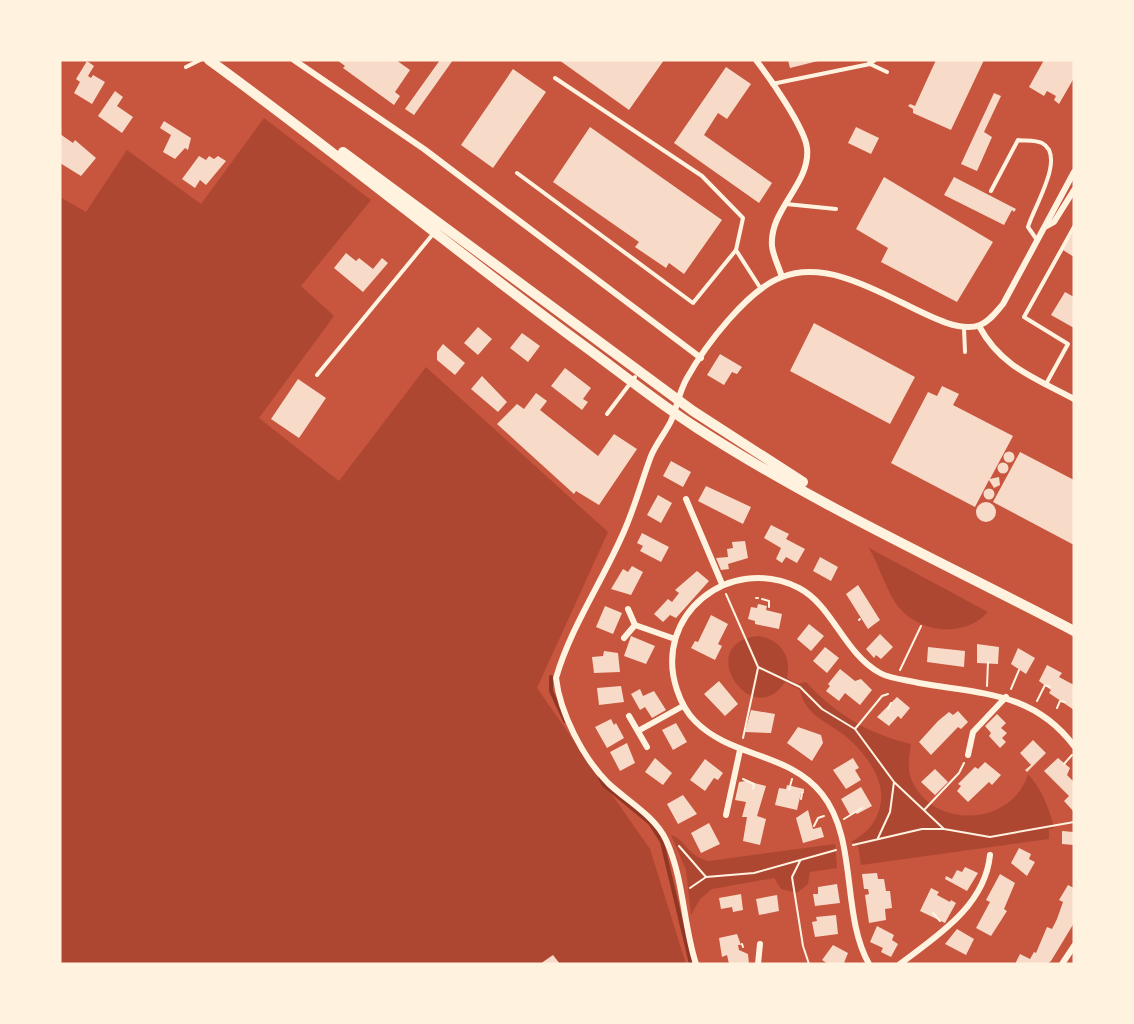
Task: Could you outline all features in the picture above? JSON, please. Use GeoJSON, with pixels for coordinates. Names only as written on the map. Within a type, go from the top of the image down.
{"type":"FeatureCollection","features":[{"type":"Feature","properties":{"kind":"main road"},"geometry":{"type":"LineString","coordinates":[[209,60],[437,228],[511,292],[765,469],[1073,629]]}},
{"type":"Feature","properties":{"kind":"main road"},"geometry":{"type":"LineString","coordinates":[[411,210],[512,278],[675,406],[850,508],[1073,629]]}},
{"type":"Feature","properties":{"kind":"street"},"geometry":{"type":"LineString","coordinates":[[294,60],[424,149],[701,358]]}},
{"type":"Feature","properties":{"kind":"street"},"geometry":{"type":"LineString","coordinates":[[757,60],[802,132],[807,148],[805,167],[775,222],[772,246],[782,277]]}},
{"type":"Feature","properties":{"kind":"street"},"geometry":{"type":"LineString","coordinates":[[696,964],[687,936],[681,894],[666,839],[648,817],[607,782],[590,760],[558,695],[556,678],[626,529],[652,454],[672,418],[686,379],[734,316],[761,288],[782,277],[796,273],[832,275],[863,284],[943,322],[964,328],[979,326],[990,319],[1003,304],[1074,171]]}},
{"type":"Feature","properties":{"kind":"street"},"geometry":{"type":"LineString","coordinates":[[1046,227],[1054,222],[1074,190]]}},
{"type":"Feature","properties":{"kind":"street"},"geometry":{"type":"LineString","coordinates":[[979,326],[988,343],[1004,361],[1074,399]]}},
{"type":"Feature","properties":{"kind":"street"},"geometry":{"type":"LineString","coordinates":[[686,499],[722,584]]}},
{"type":"Feature","properties":{"kind":"street"},"geometry":{"type":"LineString","coordinates":[[869,964],[851,902],[843,848],[831,809],[812,784],[800,773],[775,760],[740,750],[713,737],[694,720],[683,706],[671,671],[675,639],[685,620],[702,598],[722,584],[747,579],[768,579],[799,588],[821,606],[856,655],[880,673],[896,678],[1006,697],[1047,719],[1074,746]]}},
{"type":"Feature","properties":{"kind":"street"},"geometry":{"type":"LineString","coordinates":[[628,609],[635,625],[675,639]]}},
{"type":"Feature","properties":{"kind":"street"},"geometry":{"type":"LineString","coordinates":[[624,638],[635,625]]}},
{"type":"Feature","properties":{"kind":"street"},"geometry":{"type":"LineString","coordinates":[[968,755],[973,732],[1006,697]]}},
{"type":"Feature","properties":{"kind":"street"},"geometry":{"type":"LineString","coordinates":[[638,731],[683,706]]}},
{"type":"Feature","properties":{"kind":"street"},"geometry":{"type":"LineString","coordinates":[[629,716],[646,747]]}},
{"type":"Feature","properties":{"kind":"street"},"geometry":{"type":"LineString","coordinates":[[726,815],[740,750]]}},
{"type":"Feature","properties":{"kind":"street"},"geometry":{"type":"LineString","coordinates":[[900,964],[960,918],[988,872],[990,855]]}},
{"type":"Feature","properties":{"kind":"street"},"geometry":{"type":"LineString","coordinates":[[758,964],[759,944]]}},
{"type":"Feature","properties":{"kind":"street"},"geometry":{"type":"LineString","coordinates":[[1062,964],[1074,946]]}},
{"type":"Feature","properties":{"kind":"lane"},"geometry":{"type":"LineString","coordinates":[[186,67],[200,60]]}},
{"type":"Feature","properties":{"kind":"lane"},"geometry":{"type":"LineString","coordinates":[[771,84],[875,60]]}},
{"type":"Feature","properties":{"kind":"lane"},"geometry":{"type":"LineString","coordinates":[[869,62],[887,72]]}},
{"type":"Feature","properties":{"kind":"lane"},"geometry":{"type":"LineString","coordinates":[[517,173],[693,303],[736,250],[743,218],[702,176],[555,78]]}},
{"type":"Feature","properties":{"kind":"lane"},"geometry":{"type":"LineString","coordinates":[[991,191],[1018,140],[1041,143],[1049,151],[1052,168],[1028,227],[1038,240]]}},
{"type":"Feature","properties":{"kind":"lane"},"geometry":{"type":"LineString","coordinates":[[785,204],[836,209]]}},
{"type":"Feature","properties":{"kind":"lane"},"geometry":{"type":"LineString","coordinates":[[317,375],[437,228]]}},
{"type":"Feature","properties":{"kind":"lane"},"geometry":{"type":"LineString","coordinates":[[1046,384],[1068,344],[1024,317],[1074,228]]}},
{"type":"Feature","properties":{"kind":"lane"},"geometry":{"type":"LineString","coordinates":[[736,250],[761,288]]}},
{"type":"Feature","properties":{"kind":"lane"},"geometry":{"type":"LineString","coordinates":[[964,328],[965,352]]}},
{"type":"Feature","properties":{"kind":"lane"},"geometry":{"type":"LineString","coordinates":[[607,414],[633,379]]}},
{"type":"Feature","properties":{"kind":"path"},"geometry":{"type":"LineString","coordinates":[[722,584],[758,667],[740,750]]}},
{"type":"Feature","properties":{"kind":"path"},"geometry":{"type":"LineString","coordinates":[[759,598],[769,601],[769,606]]}},
{"type":"Feature","properties":{"kind":"path"},"geometry":{"type":"LineString","coordinates":[[896,678],[921,626]]}},
{"type":"Feature","properties":{"kind":"path"},"geometry":{"type":"LineString","coordinates":[[988,662],[989,684]]}},
{"type":"Feature","properties":{"kind":"path"},"geometry":{"type":"LineString","coordinates":[[758,667],[800,687],[822,709],[855,729],[894,782],[944,829]]}},
{"type":"Feature","properties":{"kind":"path"},"geometry":{"type":"LineString","coordinates":[[1013,687],[1019,670]]}},
{"type":"Feature","properties":{"kind":"path"},"geometry":{"type":"LineString","coordinates":[[1037,701],[1045,685],[1050,687]]}},
{"type":"Feature","properties":{"kind":"path"},"geometry":{"type":"LineString","coordinates":[[855,729],[882,696],[888,694]]}},
{"type":"Feature","properties":{"kind":"path"},"geometry":{"type":"LineString","coordinates":[[1057,708],[1060,701],[1065,702]]}},
{"type":"Feature","properties":{"kind":"path"},"geometry":{"type":"LineString","coordinates":[[888,709],[891,703]]}},
{"type":"Feature","properties":{"kind":"path"},"geometry":{"type":"LineString","coordinates":[[1064,764],[1073,754]]}},
{"type":"Feature","properties":{"kind":"path"},"geometry":{"type":"LineString","coordinates":[[925,809],[959,773],[968,755]]}},
{"type":"Feature","properties":{"kind":"path"},"geometry":{"type":"LineString","coordinates":[[789,790],[793,776]]}},
{"type":"Feature","properties":{"kind":"path"},"geometry":{"type":"LineString","coordinates":[[746,782],[754,784],[753,789]]}},
{"type":"Feature","properties":{"kind":"path"},"geometry":{"type":"LineString","coordinates":[[878,838],[890,812],[894,782]]}},
{"type":"Feature","properties":{"kind":"path"},"geometry":{"type":"LineString","coordinates":[[801,799],[802,793]]}},
{"type":"Feature","properties":{"kind":"path"},"geometry":{"type":"LineString","coordinates":[[845,820],[862,808]]}},
{"type":"Feature","properties":{"kind":"path"},"geometry":{"type":"LineString","coordinates":[[814,826],[818,818],[826,816]]}},
{"type":"Feature","properties":{"kind":"path"},"geometry":{"type":"LineString","coordinates":[[681,894],[706,877],[754,873],[878,838],[922,829],[944,829],[990,837],[1074,822]]}},
{"type":"Feature","properties":{"kind":"path"},"geometry":{"type":"LineString","coordinates":[[666,839],[679,846],[706,877]]}},
{"type":"Feature","properties":{"kind":"path"},"geometry":{"type":"LineString","coordinates":[[800,861],[792,877],[803,946],[809,964]]}},
{"type":"Feature","properties":{"kind":"path"},"geometry":{"type":"LineString","coordinates":[[933,913],[940,921]]}},
{"type":"Feature","properties":{"kind":"shaded area"},"geometry":{"type":"Polygon","coordinates":[[[264,118],[371,200],[301,286],[334,316],[259,418],[339,481],[426,367],[608,532],[537,688],[650,849],[686,964],[60,964],[60,197],[86,212],[127,150],[201,204],[264,118]]]}},
{"type":"Feature","properties":{"kind":"shaded area"},"geometry":{"type":"Polygon","coordinates":[[[869,548],[988,612],[978,621],[965,627],[952,629],[938,629],[912,619],[893,599],[869,548]]]}},
{"type":"Feature","properties":{"kind":"shaded area"},"geometry":{"type":"Polygon","coordinates":[[[758,636],[773,641],[783,650],[788,663],[787,678],[797,684],[806,682],[829,704],[867,728],[911,744],[910,777],[923,797],[938,808],[955,814],[973,815],[991,812],[1007,804],[1020,791],[1028,774],[1041,793],[1050,813],[1054,828],[1049,829],[1049,839],[861,865],[858,846],[851,842],[861,836],[876,819],[881,797],[877,777],[866,758],[852,742],[811,712],[800,690],[785,682],[772,695],[758,697],[745,692],[734,681],[729,667],[730,653],[739,642],[758,636]]]}},
{"type":"Feature","properties":{"kind":"shaded area"},"geometry":{"type":"Polygon","coordinates":[[[671,835],[680,840],[696,856],[709,861],[835,844],[837,868],[810,872],[808,884],[797,893],[781,889],[774,878],[712,889],[700,899],[691,915],[686,870],[671,835]]]}},
{"type":"Feature","properties":{"kind":"building"},"geometry":{"type":"Polygon","coordinates":[[[337,60],[396,60],[410,70],[395,92],[400,96],[394,105],[343,68],[345,66],[337,60]]]}},
{"type":"Feature","properties":{"kind":"building"},"geometry":{"type":"Polygon","coordinates":[[[440,60],[453,60],[414,115],[405,109],[440,60]]]}},
{"type":"Feature","properties":{"kind":"building"},"geometry":{"type":"Polygon","coordinates":[[[559,60],[664,60],[629,110],[559,60]]]}},
{"type":"Feature","properties":{"kind":"building"},"geometry":{"type":"Polygon","coordinates":[[[788,60],[817,60],[818,61],[790,68],[788,60]]]}},
{"type":"Feature","properties":{"kind":"building"},"geometry":{"type":"Polygon","coordinates":[[[936,60],[984,60],[951,130],[913,113],[913,109],[908,106],[910,104],[915,106],[936,60]]]}},
{"type":"Feature","properties":{"kind":"building"},"geometry":{"type":"Polygon","coordinates":[[[1044,60],[1074,60],[1074,78],[1059,104],[1054,100],[1056,96],[1047,91],[1044,96],[1029,87],[1044,60]]]}},
{"type":"Feature","properties":{"kind":"building"},"geometry":{"type":"Polygon","coordinates":[[[87,61],[94,66],[88,76],[91,78],[93,75],[105,82],[92,104],[74,93],[80,82],[76,79],[87,61]]]}},
{"type":"Feature","properties":{"kind":"building"},"geometry":{"type":"Polygon","coordinates":[[[726,67],[751,84],[727,119],[718,113],[704,135],[772,183],[759,203],[674,143],[726,67]]]}},
{"type":"Feature","properties":{"kind":"building"},"geometry":{"type":"Polygon","coordinates":[[[513,69],[546,92],[493,168],[461,145],[513,69]]]}},
{"type":"Feature","properties":{"kind":"building"},"geometry":{"type":"Polygon","coordinates":[[[115,91],[123,97],[117,106],[133,117],[122,133],[98,116],[115,91]]]}},
{"type":"Feature","properties":{"kind":"building"},"geometry":{"type":"Polygon","coordinates":[[[994,93],[1001,96],[984,132],[992,137],[977,171],[961,164],[994,93]]]}},
{"type":"Feature","properties":{"kind":"building"},"geometry":{"type":"Polygon","coordinates":[[[164,121],[191,138],[188,150],[185,148],[175,159],[163,152],[171,135],[160,128],[164,121]]]}},
{"type":"Feature","properties":{"kind":"building"},"geometry":{"type":"Polygon","coordinates":[[[590,127],[722,220],[684,274],[669,263],[666,268],[635,247],[639,242],[553,182],[590,127]]]}},
{"type":"Feature","properties":{"kind":"building"},"geometry":{"type":"Polygon","coordinates":[[[856,127],[879,138],[871,154],[848,143],[856,127]]]}},
{"type":"Feature","properties":{"kind":"building"},"geometry":{"type":"Polygon","coordinates":[[[60,134],[73,143],[75,140],[96,158],[81,176],[60,163],[60,134]]]}},
{"type":"Feature","properties":{"kind":"building"},"geometry":{"type":"Polygon","coordinates":[[[199,156],[206,160],[209,156],[214,159],[218,156],[226,161],[206,185],[200,180],[195,188],[182,179],[199,156]]]}},
{"type":"Feature","properties":{"kind":"building"},"geometry":{"type":"Polygon","coordinates":[[[884,177],[993,242],[957,302],[881,262],[888,248],[856,229],[884,177]]]}},
{"type":"Feature","properties":{"kind":"building"},"geometry":{"type":"Polygon","coordinates":[[[954,177],[1016,209],[1014,212],[1012,210],[1004,225],[944,195],[954,177]]]}},
{"type":"Feature","properties":{"kind":"building"},"geometry":{"type":"Polygon","coordinates":[[[1074,231],[1074,257],[1063,250],[1074,231]]]}},
{"type":"Feature","properties":{"kind":"building"},"geometry":{"type":"Polygon","coordinates":[[[346,253],[356,261],[359,258],[373,269],[382,258],[388,263],[363,292],[334,268],[346,253]]]}},
{"type":"Feature","properties":{"kind":"building"},"geometry":{"type":"Polygon","coordinates":[[[1065,292],[1074,297],[1074,328],[1051,315],[1065,292]]]}},
{"type":"Feature","properties":{"kind":"building"},"geometry":{"type":"Polygon","coordinates":[[[814,323],[915,377],[890,424],[790,371],[814,323]]]}},
{"type":"Feature","properties":{"kind":"building"},"geometry":{"type":"Polygon","coordinates":[[[478,327],[492,339],[478,355],[464,343],[478,327]]]}},
{"type":"Feature","properties":{"kind":"building"},"geometry":{"type":"Polygon","coordinates":[[[522,333],[540,346],[528,362],[510,348],[522,333]]]}},
{"type":"Feature","properties":{"kind":"building"},"geometry":{"type":"Polygon","coordinates":[[[443,344],[465,363],[455,375],[437,360],[437,352],[443,344]]]}},
{"type":"Feature","properties":{"kind":"building"},"geometry":{"type":"Polygon","coordinates":[[[720,354],[742,367],[737,374],[732,372],[724,385],[707,375],[720,354]]]}},
{"type":"Feature","properties":{"kind":"building"},"geometry":{"type":"Polygon","coordinates":[[[565,368],[591,388],[583,399],[588,402],[582,410],[551,386],[565,368]]]}},
{"type":"Feature","properties":{"kind":"building"},"geometry":{"type":"Polygon","coordinates":[[[482,376],[507,402],[498,412],[471,389],[482,376]]]}},
{"type":"Feature","properties":{"kind":"building"},"geometry":{"type":"Polygon","coordinates":[[[298,379],[326,398],[299,438],[271,419],[298,379]]]}},
{"type":"Feature","properties":{"kind":"building"},"geometry":{"type":"Polygon","coordinates":[[[942,386],[959,394],[953,405],[1013,436],[990,479],[999,477],[1000,485],[994,488],[989,480],[975,507],[891,463],[928,392],[937,396],[942,386]]]}},
{"type":"Feature","properties":{"kind":"building"},"geometry":{"type":"Polygon","coordinates":[[[536,393],[547,401],[540,410],[598,456],[614,434],[637,449],[599,505],[576,491],[574,494],[497,424],[517,404],[524,409],[536,393]]]}},
{"type":"Feature","properties":{"kind":"building"},"geometry":{"type":"Polygon","coordinates":[[[1009,451],[1015,457],[1009,463],[1003,457],[1009,451]]]}},
{"type":"Feature","properties":{"kind":"building"},"geometry":{"type":"Polygon","coordinates":[[[1020,452],[1074,480],[1074,545],[993,502],[1020,452]]]}},
{"type":"Feature","properties":{"kind":"building"},"geometry":{"type":"Polygon","coordinates":[[[671,461],[691,472],[683,487],[663,476],[671,461]]]}},
{"type":"Feature","properties":{"kind":"building"},"geometry":{"type":"Polygon","coordinates":[[[1003,462],[1009,468],[1003,474],[997,468],[1003,462]]]}},
{"type":"Feature","properties":{"kind":"building"},"geometry":{"type":"Polygon","coordinates":[[[706,486],[751,507],[743,524],[698,501],[706,486]]]}},
{"type":"Feature","properties":{"kind":"building"},"geometry":{"type":"Polygon","coordinates":[[[989,488],[995,494],[989,500],[983,494],[989,488]]]}},
{"type":"Feature","properties":{"kind":"building"},"geometry":{"type":"Polygon","coordinates":[[[658,495],[672,503],[661,523],[647,515],[658,495]]]}},
{"type":"Feature","properties":{"kind":"building"},"geometry":{"type":"Polygon","coordinates":[[[986,502],[993,505],[996,512],[993,519],[986,522],[979,519],[976,512],[979,505],[986,502]]]}},
{"type":"Feature","properties":{"kind":"building"},"geometry":{"type":"Polygon","coordinates":[[[771,525],[789,534],[786,539],[805,549],[797,563],[786,557],[782,563],[776,559],[781,548],[764,538],[771,525]]]}},
{"type":"Feature","properties":{"kind":"building"},"geometry":{"type":"Polygon","coordinates":[[[642,533],[669,547],[661,562],[640,551],[643,546],[637,543],[642,533]]]}},
{"type":"Feature","properties":{"kind":"building"},"geometry":{"type":"Polygon","coordinates":[[[745,541],[748,558],[728,564],[729,569],[721,570],[716,558],[728,557],[727,549],[733,548],[732,542],[745,541]]]}},
{"type":"Feature","properties":{"kind":"building"},"geometry":{"type":"Polygon","coordinates":[[[820,557],[838,567],[831,581],[813,571],[820,557]]]}},
{"type":"Feature","properties":{"kind":"building"},"geometry":{"type":"Polygon","coordinates":[[[632,566],[643,572],[631,595],[611,589],[623,569],[628,572],[632,566]]]}},
{"type":"Feature","properties":{"kind":"building"},"geometry":{"type":"Polygon","coordinates":[[[697,571],[709,581],[676,618],[670,615],[663,622],[654,614],[668,599],[672,602],[679,593],[675,590],[697,571]]]}},
{"type":"Feature","properties":{"kind":"building"},"geometry":{"type":"Polygon","coordinates":[[[858,585],[880,620],[868,629],[846,594],[858,585]]]}},
{"type":"Feature","properties":{"kind":"building"},"geometry":{"type":"Polygon","coordinates":[[[758,604],[767,606],[766,610],[782,614],[779,629],[755,624],[755,621],[748,619],[751,607],[757,608],[758,604]]]}},
{"type":"Feature","properties":{"kind":"building"},"geometry":{"type":"Polygon","coordinates":[[[605,606],[622,613],[613,634],[596,627],[605,606]]]}},
{"type":"Feature","properties":{"kind":"building"},"geometry":{"type":"Polygon","coordinates":[[[711,615],[728,624],[718,644],[722,646],[715,660],[691,648],[695,641],[698,642],[711,615]]]}},
{"type":"Feature","properties":{"kind":"building"},"geometry":{"type":"Polygon","coordinates":[[[809,624],[824,636],[811,651],[797,639],[809,624]]]}},
{"type":"Feature","properties":{"kind":"building"},"geometry":{"type":"Polygon","coordinates":[[[880,634],[893,647],[881,659],[876,655],[874,658],[866,649],[880,634]]]}},
{"type":"Feature","properties":{"kind":"building"},"geometry":{"type":"Polygon","coordinates":[[[631,636],[655,646],[646,664],[624,656],[631,636]]]}},
{"type":"Feature","properties":{"kind":"building"},"geometry":{"type":"Polygon","coordinates":[[[977,644],[999,647],[998,664],[977,663],[977,644]]]}},
{"type":"Feature","properties":{"kind":"building"},"geometry":{"type":"Polygon","coordinates":[[[825,647],[839,658],[827,673],[813,661],[825,647]]]}},
{"type":"Feature","properties":{"kind":"building"},"geometry":{"type":"Polygon","coordinates":[[[928,647],[965,651],[964,667],[927,662],[928,647]]]}},
{"type":"Feature","properties":{"kind":"building"},"geometry":{"type":"Polygon","coordinates":[[[1018,648],[1035,658],[1026,674],[1011,664],[1018,648]]]}},
{"type":"Feature","properties":{"kind":"building"},"geometry":{"type":"Polygon","coordinates":[[[604,651],[618,653],[620,672],[594,673],[592,657],[603,656],[604,651]]]}},
{"type":"Feature","properties":{"kind":"building"},"geometry":{"type":"Polygon","coordinates":[[[1047,665],[1062,673],[1059,677],[1074,685],[1074,710],[1049,693],[1051,690],[1039,681],[1047,665]]]}},
{"type":"Feature","properties":{"kind":"building"},"geometry":{"type":"Polygon","coordinates":[[[840,669],[855,681],[861,679],[872,690],[860,705],[845,693],[839,701],[826,691],[830,686],[828,684],[840,669]]]}},
{"type":"Feature","properties":{"kind":"building"},"geometry":{"type":"Polygon","coordinates":[[[719,681],[738,704],[725,716],[704,694],[719,681]]]}},
{"type":"Feature","properties":{"kind":"building"},"geometry":{"type":"Polygon","coordinates":[[[621,686],[624,702],[599,705],[597,688],[621,686]]]}},
{"type":"Feature","properties":{"kind":"building"},"geometry":{"type":"Polygon","coordinates":[[[640,689],[643,696],[654,691],[666,710],[652,718],[645,707],[640,710],[631,694],[640,689]]]}},
{"type":"Feature","properties":{"kind":"building"},"geometry":{"type":"Polygon","coordinates":[[[897,697],[910,708],[901,719],[898,716],[889,726],[877,717],[897,697]]]}},
{"type":"Feature","properties":{"kind":"building"},"geometry":{"type":"Polygon","coordinates":[[[751,710],[775,714],[771,733],[745,732],[751,710]]]}},
{"type":"Feature","properties":{"kind":"building"},"geometry":{"type":"Polygon","coordinates":[[[958,711],[968,722],[961,729],[958,727],[931,755],[919,742],[949,712],[953,715],[958,711]]]}},
{"type":"Feature","properties":{"kind":"building"},"geometry":{"type":"Polygon","coordinates":[[[997,714],[1006,723],[1001,728],[1007,733],[1002,738],[1006,742],[1000,748],[989,736],[991,733],[985,726],[997,714]]]}},
{"type":"Feature","properties":{"kind":"building"},"geometry":{"type":"Polygon","coordinates":[[[611,719],[614,725],[616,723],[624,738],[607,748],[595,727],[611,719]]]}},
{"type":"Feature","properties":{"kind":"building"},"geometry":{"type":"Polygon","coordinates":[[[676,723],[687,742],[673,750],[662,730],[676,723]]]}},
{"type":"Feature","properties":{"kind":"building"},"geometry":{"type":"Polygon","coordinates":[[[798,727],[821,735],[823,743],[812,761],[787,743],[798,727]]]}},
{"type":"Feature","properties":{"kind":"building"},"geometry":{"type":"Polygon","coordinates":[[[1033,740],[1046,753],[1027,772],[1025,770],[1031,765],[1020,753],[1033,740]]]}},
{"type":"Feature","properties":{"kind":"building"},"geometry":{"type":"Polygon","coordinates":[[[627,743],[635,763],[620,771],[610,752],[627,743]]]}},
{"type":"Feature","properties":{"kind":"building"},"geometry":{"type":"Polygon","coordinates":[[[655,758],[672,773],[663,785],[645,772],[655,758]]]}},
{"type":"Feature","properties":{"kind":"building"},"geometry":{"type":"Polygon","coordinates":[[[853,758],[859,768],[855,770],[861,780],[846,789],[833,770],[853,758]]]}},
{"type":"Feature","properties":{"kind":"building"},"geometry":{"type":"Polygon","coordinates":[[[1058,758],[1070,768],[1067,775],[1074,782],[1074,812],[1064,801],[1069,796],[1044,771],[1058,758]]]}},
{"type":"Feature","properties":{"kind":"building"},"geometry":{"type":"Polygon","coordinates":[[[705,759],[723,773],[718,780],[714,778],[705,791],[690,780],[705,759]]]}},
{"type":"Feature","properties":{"kind":"building"},"geometry":{"type":"Polygon","coordinates":[[[985,762],[1001,775],[992,785],[989,782],[968,802],[957,791],[961,786],[958,784],[975,767],[978,769],[985,762]]]}},
{"type":"Feature","properties":{"kind":"building"},"geometry":{"type":"Polygon","coordinates":[[[935,769],[948,782],[935,795],[921,782],[935,769]]]}},
{"type":"Feature","properties":{"kind":"building"},"geometry":{"type":"Polygon","coordinates":[[[746,781],[766,786],[757,816],[766,819],[760,845],[743,841],[747,817],[742,817],[746,802],[735,800],[739,782],[746,781]]]}},
{"type":"Feature","properties":{"kind":"building"},"geometry":{"type":"Polygon","coordinates":[[[787,785],[804,789],[797,810],[775,805],[779,788],[786,789],[787,785]]]}},
{"type":"Feature","properties":{"kind":"building"},"geometry":{"type":"Polygon","coordinates":[[[861,787],[872,806],[850,815],[841,799],[861,787]]]}},
{"type":"Feature","properties":{"kind":"building"},"geometry":{"type":"Polygon","coordinates":[[[683,795],[697,814],[678,824],[667,804],[683,795]]]}},
{"type":"Feature","properties":{"kind":"building"},"geometry":{"type":"Polygon","coordinates":[[[808,810],[813,829],[821,827],[824,837],[803,843],[796,818],[808,810]]]}},
{"type":"Feature","properties":{"kind":"building"},"geometry":{"type":"Polygon","coordinates":[[[709,823],[720,844],[701,853],[691,833],[709,823]]]}},
{"type":"Feature","properties":{"kind":"building"},"geometry":{"type":"Polygon","coordinates":[[[1062,831],[1074,832],[1074,845],[1062,844],[1062,831]]]}},
{"type":"Feature","properties":{"kind":"building"},"geometry":{"type":"Polygon","coordinates":[[[1019,848],[1031,854],[1029,859],[1035,862],[1027,876],[1011,863],[1019,848]]]}},
{"type":"Feature","properties":{"kind":"building"},"geometry":{"type":"Polygon","coordinates":[[[965,867],[978,873],[967,891],[945,879],[946,876],[952,879],[957,870],[962,872],[965,867]]]}},
{"type":"Feature","properties":{"kind":"building"},"geometry":{"type":"Polygon","coordinates":[[[877,873],[878,879],[884,879],[886,891],[890,891],[892,908],[885,909],[886,920],[869,923],[865,895],[869,894],[868,889],[864,889],[862,874],[877,873]]]}},
{"type":"Feature","properties":{"kind":"building"},"geometry":{"type":"Polygon","coordinates":[[[1000,874],[1015,883],[1004,909],[1007,911],[991,936],[976,928],[990,902],[986,900],[1000,874]]]}},
{"type":"Feature","properties":{"kind":"building"},"geometry":{"type":"Polygon","coordinates":[[[837,884],[840,903],[815,906],[813,894],[818,894],[818,887],[837,884]]]}},
{"type":"Feature","properties":{"kind":"building"},"geometry":{"type":"Polygon","coordinates":[[[1068,885],[1074,888],[1074,923],[1051,961],[1047,964],[1015,964],[1020,954],[1030,959],[1034,952],[1036,953],[1047,927],[1052,929],[1057,919],[1063,902],[1059,900],[1068,885]]]}},
{"type":"Feature","properties":{"kind":"building"},"geometry":{"type":"Polygon","coordinates":[[[931,888],[939,892],[937,895],[956,903],[945,923],[920,911],[931,888]]]}},
{"type":"Feature","properties":{"kind":"building"},"geometry":{"type":"Polygon","coordinates":[[[741,894],[743,910],[733,912],[732,907],[721,909],[719,898],[741,894]]]}},
{"type":"Feature","properties":{"kind":"building"},"geometry":{"type":"Polygon","coordinates":[[[777,895],[779,911],[759,915],[756,899],[777,895]]]}},
{"type":"Feature","properties":{"kind":"building"},"geometry":{"type":"Polygon","coordinates":[[[836,915],[838,934],[815,937],[812,922],[817,921],[816,917],[836,915]]]}},
{"type":"Feature","properties":{"kind":"building"},"geometry":{"type":"Polygon","coordinates":[[[877,926],[894,935],[892,940],[898,944],[891,957],[881,952],[883,948],[870,942],[877,926]]]}},
{"type":"Feature","properties":{"kind":"building"},"geometry":{"type":"Polygon","coordinates":[[[957,929],[974,939],[966,955],[945,944],[957,929]]]}},
{"type":"Feature","properties":{"kind":"building"},"geometry":{"type":"Polygon","coordinates":[[[737,934],[741,945],[738,945],[739,950],[748,954],[749,964],[729,964],[727,955],[722,957],[719,938],[737,934]]]}},
{"type":"Feature","properties":{"kind":"building"},"geometry":{"type":"Polygon","coordinates":[[[833,945],[848,953],[844,963],[846,964],[828,964],[822,960],[833,945]]]}},
{"type":"Feature","properties":{"kind":"building"},"geometry":{"type":"Polygon","coordinates":[[[553,955],[560,964],[540,964],[553,955]]]}},
{"type":"Feature","properties":{"kind":"waterway"},"geometry":{"type":"LineString","coordinates":[[551,677],[551,691],[565,721]]}},
{"type":"Feature","properties":{"kind":"waterway"},"geometry":{"type":"LineString","coordinates":[[600,778],[604,785],[650,823],[662,842],[691,964]]}}]}
